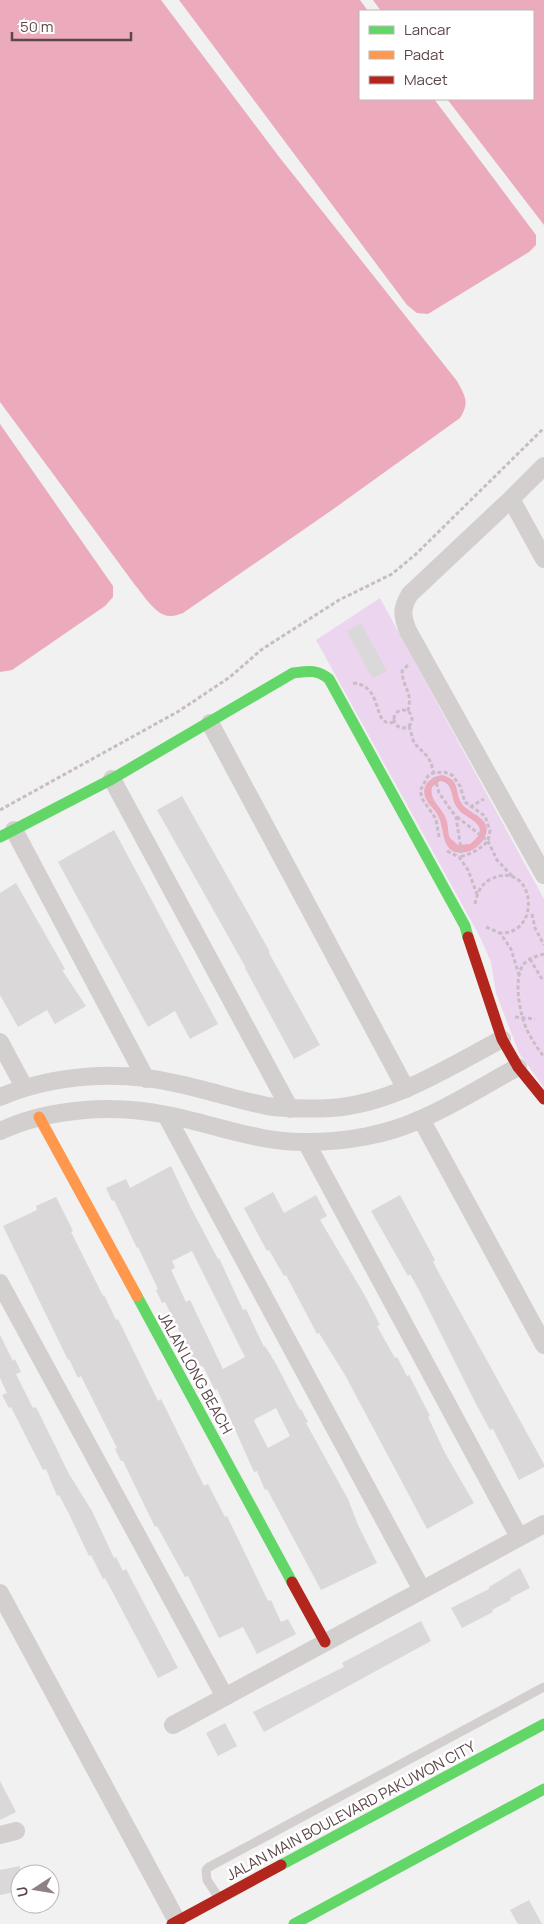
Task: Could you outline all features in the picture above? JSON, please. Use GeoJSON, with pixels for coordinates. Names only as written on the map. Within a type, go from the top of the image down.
{"type":"FeatureCollection","features":[{"type":"Feature","properties":{"kind":"street"},"geometry":{"type":"LineString","coordinates":[[544,466],[512,499],[410,594],[402,612],[420,654],[544,875]]}},
{"type":"Feature","properties":{"kind":"street"},"geometry":{"type":"LineString","coordinates":[[512,499],[544,559]]}},
{"type":"Feature","properties":{"kind":"street"},"geometry":{"type":"LineString","coordinates":[[146,1079],[7,834],[112,779],[293,673],[312,670],[321,672],[329,679],[465,926],[480,967],[502,1040],[518,1067],[544,1099]]}},
{"type":"Feature","properties":{"kind":"street"},"geometry":{"type":"LineString","coordinates":[[210,723],[406,1089]]}},
{"type":"Feature","properties":{"kind":"street"},"geometry":{"type":"LineString","coordinates":[[112,779],[290,1108]]}},
{"type":"Feature","properties":{"kind":"street"},"geometry":{"type":"LineString","coordinates":[[0,1097],[24,1087],[72,1078],[115,1076],[176,1083],[267,1106],[333,1108],[378,1099],[406,1089],[502,1040]]}},
{"type":"Feature","properties":{"kind":"street"},"geometry":{"type":"LineString","coordinates":[[0,1042],[24,1087]]}},
{"type":"Feature","properties":{"kind":"street"},"geometry":{"type":"LineString","coordinates":[[0,1132],[39,1117],[77,1111],[117,1109],[166,1114],[273,1140],[306,1142],[341,1140],[390,1131],[421,1119],[518,1067]]}},
{"type":"Feature","properties":{"kind":"street"},"geometry":{"type":"LineString","coordinates":[[166,1114],[422,1590]]}},
{"type":"Feature","properties":{"kind":"street","name":"JALAN LONG BEACH"},"geometry":{"type":"LineString","coordinates":[[39,1117],[325,1642]]}},
{"type":"Feature","properties":{"kind":"street"},"geometry":{"type":"LineString","coordinates":[[421,1119],[544,1345]]}},
{"type":"Feature","properties":{"kind":"street"},"geometry":{"type":"LineString","coordinates":[[306,1142],[519,1537]]}},
{"type":"Feature","properties":{"kind":"street"},"geometry":{"type":"LineString","coordinates":[[0,1283],[225,1697]]}},
{"type":"Feature","properties":{"kind":"street"},"geometry":{"type":"LineString","coordinates":[[173,1725],[544,1524]]}},
{"type":"Feature","properties":{"kind":"street"},"geometry":{"type":"LineString","coordinates":[[0,1593],[174,1923]]}},
{"type":"Feature","properties":{"kind":"street","name":"JALAN MAIN BOULEVARD PAKUWON CITY"},"geometry":{"type":"LineString","coordinates":[[174,1923],[544,1724]]}},
{"type":"Feature","properties":{"kind":"street"},"geometry":{"type":"LineString","coordinates":[[294,1924],[544,1789]]}},
{"type":"Feature","properties":{"kind":"lane"},"geometry":{"type":"LineString","coordinates":[[219,1898],[206,1877],[206,1870],[209,1867],[544,1687]]}},
{"type":"Feature","properties":{"kind":"path"},"geometry":{"type":"LineString","coordinates":[[0,810],[180,711],[230,677],[261,650],[339,600],[392,574],[416,554],[544,428]]}},
{"type":"Feature","properties":{"kind":"path"},"geometry":{"type":"LineString","coordinates":[[408,711],[411,700],[402,672],[420,654]]}},
{"type":"Feature","properties":{"kind":"path"},"geometry":{"type":"LineString","coordinates":[[333,686],[357,683],[364,686],[375,697],[381,720],[395,722],[401,728],[409,726],[412,721],[412,715],[404,709],[396,713],[395,722]]}},
{"type":"Feature","properties":{"kind":"path"},"geometry":{"type":"LineString","coordinates":[[409,726],[414,743],[428,757],[439,793],[456,817],[487,840],[497,860],[513,877],[526,885],[530,892],[533,906],[532,914],[535,928],[544,945]]}},
{"type":"Feature","properties":{"kind":"path"},"geometry":{"type":"LineString","coordinates":[[439,840],[436,819],[423,800],[420,791],[428,776],[444,772],[458,780],[465,802],[485,816],[490,831],[487,840],[475,852],[461,855],[444,848]]}},
{"type":"Feature","properties":{"kind":"path"},"geometry":{"type":"LineString","coordinates":[[456,817],[461,855],[477,894],[476,911]]}},
{"type":"Feature","properties":{"kind":"path"},"geometry":{"type":"LineString","coordinates":[[477,894],[488,881],[504,876],[513,877]]}},
{"type":"Feature","properties":{"kind":"path"},"geometry":{"type":"LineString","coordinates":[[484,926],[500,934],[516,932],[528,921],[532,914]]}},
{"type":"Feature","properties":{"kind":"path"},"geometry":{"type":"LineString","coordinates":[[500,934],[511,949],[519,975],[519,1000],[523,1018],[527,1029],[544,1057]]}},
{"type":"Feature","properties":{"kind":"path"},"geometry":{"type":"LineString","coordinates":[[519,975],[523,965],[530,959],[544,954]]}},
{"type":"Feature","properties":{"kind":"path"},"geometry":{"type":"LineString","coordinates":[[530,959],[542,979]]}},
{"type":"Feature","properties":{"kind":"shaded area"},"geometry":{"type":"Polygon","coordinates":[[[0,0],[161,0],[280,158],[457,381],[464,395],[466,403],[460,418],[332,510],[183,613],[171,616],[165,615],[155,609],[146,599],[0,402],[0,0]]]}},
{"type":"Feature","properties":{"kind":"shaded area"},"geometry":{"type":"Polygon","coordinates":[[[179,0],[360,0],[367,10],[359,10],[359,100],[435,100],[536,235],[536,245],[529,252],[428,314],[417,313],[407,305],[179,0]]]}},
{"type":"Feature","properties":{"kind":"shaded area"},"geometry":{"type":"Polygon","coordinates":[[[373,0],[544,0],[544,225],[448,100],[534,100],[534,10],[380,10],[373,0]]]}},
{"type":"Feature","properties":{"kind":"shaded area"},"geometry":{"type":"Polygon","coordinates":[[[0,424],[113,586],[113,597],[105,606],[12,670],[0,672],[0,424]]]}},
{"type":"Feature","properties":{"kind":"shaded area"},"geometry":{"type":"Polygon","coordinates":[[[380,598],[544,899],[544,1088],[519,1053],[496,993],[491,962],[479,935],[316,640],[380,598]]]}},
{"type":"Feature","properties":{"kind":"shaded area"},"geometry":{"type":"Polygon","coordinates":[[[442,775],[455,783],[462,804],[480,818],[486,826],[487,832],[484,839],[466,852],[458,853],[448,847],[438,815],[424,794],[427,783],[442,775]],[[440,781],[432,787],[432,796],[446,819],[450,838],[458,845],[470,844],[480,831],[479,826],[456,806],[450,787],[440,781]]]}},
{"type":"Feature","properties":{"kind":"building"},"geometry":{"type":"Polygon","coordinates":[[[361,623],[387,671],[372,678],[347,631],[361,623]]]}},
{"type":"Feature","properties":{"kind":"building"},"geometry":{"type":"Polygon","coordinates":[[[182,796],[320,1045],[294,1059],[246,968],[157,810],[182,796]]]}},
{"type":"Feature","properties":{"kind":"building"},"geometry":{"type":"Polygon","coordinates":[[[114,830],[218,1024],[190,1039],[175,1011],[148,1027],[58,862],[114,830]]]}},
{"type":"Feature","properties":{"kind":"building"},"geometry":{"type":"Polygon","coordinates":[[[16,883],[65,969],[62,970],[86,1006],[55,1024],[47,1010],[18,1027],[0,995],[0,893],[16,883]]]}},
{"type":"Feature","properties":{"kind":"building"},"geometry":{"type":"Polygon","coordinates":[[[171,1166],[191,1208],[219,1258],[243,1310],[246,1309],[264,1347],[276,1364],[301,1409],[308,1422],[306,1423],[348,1499],[358,1525],[377,1563],[321,1590],[267,1489],[265,1490],[257,1471],[254,1472],[217,1389],[215,1390],[203,1366],[198,1369],[165,1302],[162,1303],[156,1290],[158,1289],[138,1247],[106,1188],[126,1179],[130,1188],[171,1166]],[[192,1251],[172,1261],[175,1268],[171,1270],[186,1302],[190,1300],[223,1369],[245,1357],[192,1251]],[[276,1408],[254,1421],[268,1448],[290,1436],[276,1408]]]}},
{"type":"Feature","properties":{"kind":"building"},"geometry":{"type":"Polygon","coordinates":[[[273,1192],[284,1213],[316,1195],[327,1216],[320,1220],[364,1294],[380,1325],[377,1326],[395,1358],[397,1357],[407,1376],[409,1375],[430,1416],[428,1417],[445,1453],[474,1503],[427,1529],[345,1375],[319,1333],[317,1334],[286,1275],[284,1276],[269,1250],[267,1251],[244,1208],[273,1192]]]}},
{"type":"Feature","properties":{"kind":"building"},"geometry":{"type":"Polygon","coordinates":[[[400,1195],[435,1260],[433,1262],[544,1464],[544,1467],[519,1480],[493,1429],[490,1430],[474,1400],[420,1292],[410,1274],[408,1276],[371,1211],[400,1195]]]}},
{"type":"Feature","properties":{"kind":"building"},"geometry":{"type":"Polygon","coordinates":[[[56,1197],[103,1296],[116,1320],[118,1319],[158,1401],[161,1399],[204,1486],[208,1484],[225,1517],[227,1516],[268,1601],[271,1600],[281,1622],[288,1619],[296,1634],[257,1654],[243,1627],[219,1638],[188,1576],[185,1577],[157,1526],[155,1527],[123,1461],[121,1461],[115,1449],[117,1448],[81,1376],[78,1378],[68,1360],[3,1226],[37,1210],[36,1206],[56,1197]]]}},
{"type":"Feature","properties":{"kind":"building"},"geometry":{"type":"Polygon","coordinates":[[[0,1335],[13,1361],[15,1359],[21,1372],[16,1374],[33,1408],[36,1407],[69,1474],[92,1511],[114,1558],[116,1557],[123,1571],[126,1569],[178,1668],[158,1678],[105,1578],[103,1579],[91,1555],[89,1556],[59,1495],[57,1496],[46,1469],[43,1470],[11,1407],[9,1408],[2,1395],[7,1393],[0,1378],[0,1335]]]}},
{"type":"Feature","properties":{"kind":"building"},"geometry":{"type":"Polygon","coordinates":[[[520,1568],[530,1588],[510,1598],[511,1600],[492,1610],[493,1612],[462,1628],[451,1608],[489,1589],[489,1587],[520,1568]]]}},
{"type":"Feature","properties":{"kind":"building"},"geometry":{"type":"Polygon","coordinates":[[[421,1621],[431,1641],[264,1732],[253,1712],[344,1667],[342,1663],[421,1621]]]}},
{"type":"Feature","properties":{"kind":"building"},"geometry":{"type":"Polygon","coordinates":[[[225,1723],[237,1746],[218,1756],[206,1733],[225,1723]]]}},
{"type":"Feature","properties":{"kind":"building"},"geometry":{"type":"Polygon","coordinates":[[[0,1781],[16,1812],[0,1820],[0,1781]]]}},
{"type":"Feature","properties":{"kind":"building"},"geometry":{"type":"Polygon","coordinates":[[[10,1868],[10,1893],[0,1895],[0,1870],[10,1868]]]}},
{"type":"Feature","properties":{"kind":"building"},"geometry":{"type":"Polygon","coordinates":[[[529,1900],[542,1924],[518,1924],[510,1910],[529,1900]]]}},
{"type":"Feature","properties":{"kind":"traffic: fast"},"geometry":{"type":"LineString","coordinates":[[0,837],[112,779],[293,673],[316,672],[329,679],[465,926],[468,937]]}},
{"type":"Feature","properties":{"kind":"traffic: fast"},"geometry":{"type":"LineString","coordinates":[[137,1296],[292,1582]]}},
{"type":"Feature","properties":{"kind":"traffic: fast"},"geometry":{"type":"LineString","coordinates":[[281,1865],[544,1724]]}},
{"type":"Feature","properties":{"kind":"traffic: fast"},"geometry":{"type":"LineString","coordinates":[[294,1924],[544,1789]]}},
{"type":"Feature","properties":{"kind":"traffic: slow"},"geometry":{"type":"LineString","coordinates":[[39,1117],[137,1296]]}},
{"type":"Feature","properties":{"kind":"traffic: jam"},"geometry":{"type":"LineString","coordinates":[[468,937],[502,1039],[518,1067],[544,1099]]}},
{"type":"Feature","properties":{"kind":"traffic: jam"},"geometry":{"type":"LineString","coordinates":[[292,1582],[325,1642]]}},
{"type":"Feature","properties":{"kind":"traffic: jam"},"geometry":{"type":"LineString","coordinates":[[172,1924],[281,1865]]}}]}
